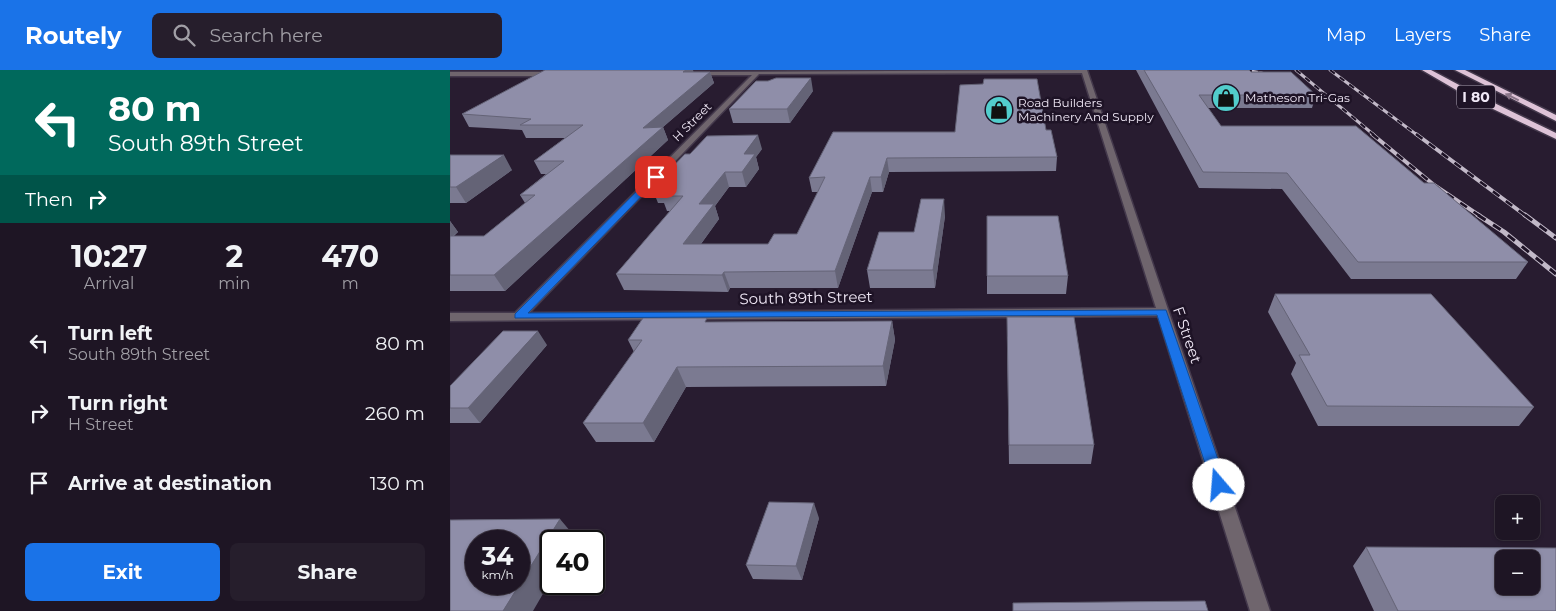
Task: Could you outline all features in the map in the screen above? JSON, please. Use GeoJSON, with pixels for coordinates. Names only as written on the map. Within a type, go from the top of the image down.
{"type":"FeatureCollection","features":[{"type":"Feature","properties":{"kind":"highway","name":"I 80"},"geometry":{"type":"LineString","coordinates":[[1426,70],[1473,96],[1556,136]]}},
{"type":"Feature","properties":{"kind":"highway","name":"I 80"},"geometry":{"type":"LineString","coordinates":[[1459,70],[1556,118]]}},
{"type":"Feature","properties":{"kind":"street"},"geometry":{"type":"LineString","coordinates":[[683,73],[1084,70]]}},
{"type":"Feature","properties":{"kind":"street","name":"F Street"},"geometry":{"type":"LineString","coordinates":[[1084,70],[1260,611]]}},
{"type":"Feature","properties":{"kind":"street","name":"H Street"},"geometry":{"type":"LineString","coordinates":[[518,316],[757,73]]}},
{"type":"Feature","properties":{"kind":"street"},"geometry":{"type":"LineString","coordinates":[[450,74],[560,74]]}},
{"type":"Feature","properties":{"kind":"street"},"geometry":{"type":"LineString","coordinates":[[458,81],[473,74]]}},
{"type":"Feature","properties":{"kind":"street","name":"South 89th Street"},"geometry":{"type":"LineString","coordinates":[[450,317],[1162,312]]}},
{"type":"Feature","properties":{"kind":"building"},"geometry":{"type":"Polygon","coordinates":[[[545,70],[686,70],[683,72],[710,72],[643,128],[663,127],[494,275],[450,275],[450,236],[484,236],[535,195],[520,195],[564,161],[534,161],[583,125],[520,125],[531,119],[462,114],[545,70]]]}},
{"type":"Feature","properties":{"kind":"building"},"geometry":{"type":"Polygon","coordinates":[[[1144,70],[1291,72],[1316,95],[1199,95],[1221,126],[1356,126],[1424,183],[1434,183],[1528,262],[1358,262],[1287,173],[1203,172],[1144,70]]]}},
{"type":"Feature","properties":{"kind":"building"},"geometry":{"type":"Polygon","coordinates":[[[776,78],[811,78],[787,109],[729,109],[756,81],[768,81],[776,78]]]}},
{"type":"Feature","properties":{"kind":"building"},"geometry":{"type":"Polygon","coordinates":[[[984,79],[1037,79],[1046,130],[1051,130],[1057,157],[887,158],[881,177],[870,177],[835,271],[724,272],[722,275],[616,274],[683,196],[661,196],[668,188],[652,188],[685,154],[690,154],[707,136],[758,135],[744,154],[755,154],[742,172],[725,172],[699,204],[714,204],[683,244],[768,244],[774,234],[797,234],[825,177],[809,178],[833,132],[955,132],[960,85],[983,84],[984,79]]]}},
{"type":"Feature","properties":{"kind":"building"},"geometry":{"type":"Polygon","coordinates":[[[450,155],[504,155],[456,187],[450,187],[450,155]]]}},
{"type":"Feature","properties":{"kind":"building"},"geometry":{"type":"Polygon","coordinates":[[[921,199],[944,199],[933,270],[867,270],[879,232],[914,232],[921,199]]]}},
{"type":"Feature","properties":{"kind":"building"},"geometry":{"type":"Polygon","coordinates":[[[987,216],[1058,216],[1068,276],[987,276],[987,216]]]}},
{"type":"Feature","properties":{"kind":"building"},"geometry":{"type":"Polygon","coordinates":[[[1275,294],[1431,294],[1534,407],[1327,406],[1299,355],[1310,355],[1275,294]]]}},
{"type":"Feature","properties":{"kind":"building"},"geometry":{"type":"Polygon","coordinates":[[[1007,317],[1074,317],[1094,445],[1009,445],[1007,317]]]}},
{"type":"Feature","properties":{"kind":"building"},"geometry":{"type":"Polygon","coordinates":[[[643,318],[707,318],[705,322],[892,321],[883,366],[677,367],[643,423],[583,423],[642,340],[628,340],[643,318]]]}},
{"type":"Feature","properties":{"kind":"building"},"geometry":{"type":"Polygon","coordinates":[[[503,331],[538,331],[468,408],[450,408],[450,386],[503,331]]]}},
{"type":"Feature","properties":{"kind":"building"},"geometry":{"type":"Polygon","coordinates":[[[769,502],[814,503],[796,566],[746,565],[769,502]]]}},
{"type":"Feature","properties":{"kind":"building"},"geometry":{"type":"Polygon","coordinates":[[[560,519],[553,530],[540,530],[540,551],[530,567],[530,530],[465,530],[465,595],[513,595],[503,611],[450,611],[450,520],[560,519]]]}},
{"type":"Feature","properties":{"kind":"building"},"geometry":{"type":"Polygon","coordinates":[[[1366,547],[1556,548],[1556,611],[1398,611],[1366,547]]]}},
{"type":"Feature","properties":{"kind":"building"},"geometry":{"type":"Polygon","coordinates":[[[1205,601],[1208,611],[1013,611],[1013,603],[1205,601]]]}},
{"type":"Feature","properties":{"kind":"railway"},"geometry":{"type":"LineString","coordinates":[[1246,70],[1271,75]]}},
{"type":"Feature","properties":{"kind":"railway"},"geometry":{"type":"LineString","coordinates":[[1296,70],[1374,135]]}},
{"type":"Feature","properties":{"kind":"railway"},"geometry":{"type":"LineString","coordinates":[[1330,70],[1417,135]]}},
{"type":"Feature","properties":{"kind":"railway"},"geometry":{"type":"LineString","coordinates":[[1372,134],[1434,185],[1480,216]]}},
{"type":"Feature","properties":{"kind":"railway"},"geometry":{"type":"LineString","coordinates":[[1416,134],[1526,216]]}},
{"type":"Feature","properties":{"kind":"railway"},"geometry":{"type":"LineString","coordinates":[[1478,215],[1504,232],[1556,274]]}},
{"type":"Feature","properties":{"kind":"railway"},"geometry":{"type":"LineString","coordinates":[[1525,215],[1556,238]]}},
{"type":"Feature","properties":{"kind":"place","name":"Matheson Tri-Gas"},"geometry":{"type":"Point","coordinates":[1226,98]}},
{"type":"Feature","properties":{"kind":"place","name":"Road Builders Machinery And Supply"},"geometry":{"type":"Point","coordinates":[999,110]}},
{"type":"Feature","properties":{"kind":"route"},"geometry":{"type":"LineString","coordinates":[[656,177],[518,316],[1162,312],[1219,485]]}}]}
